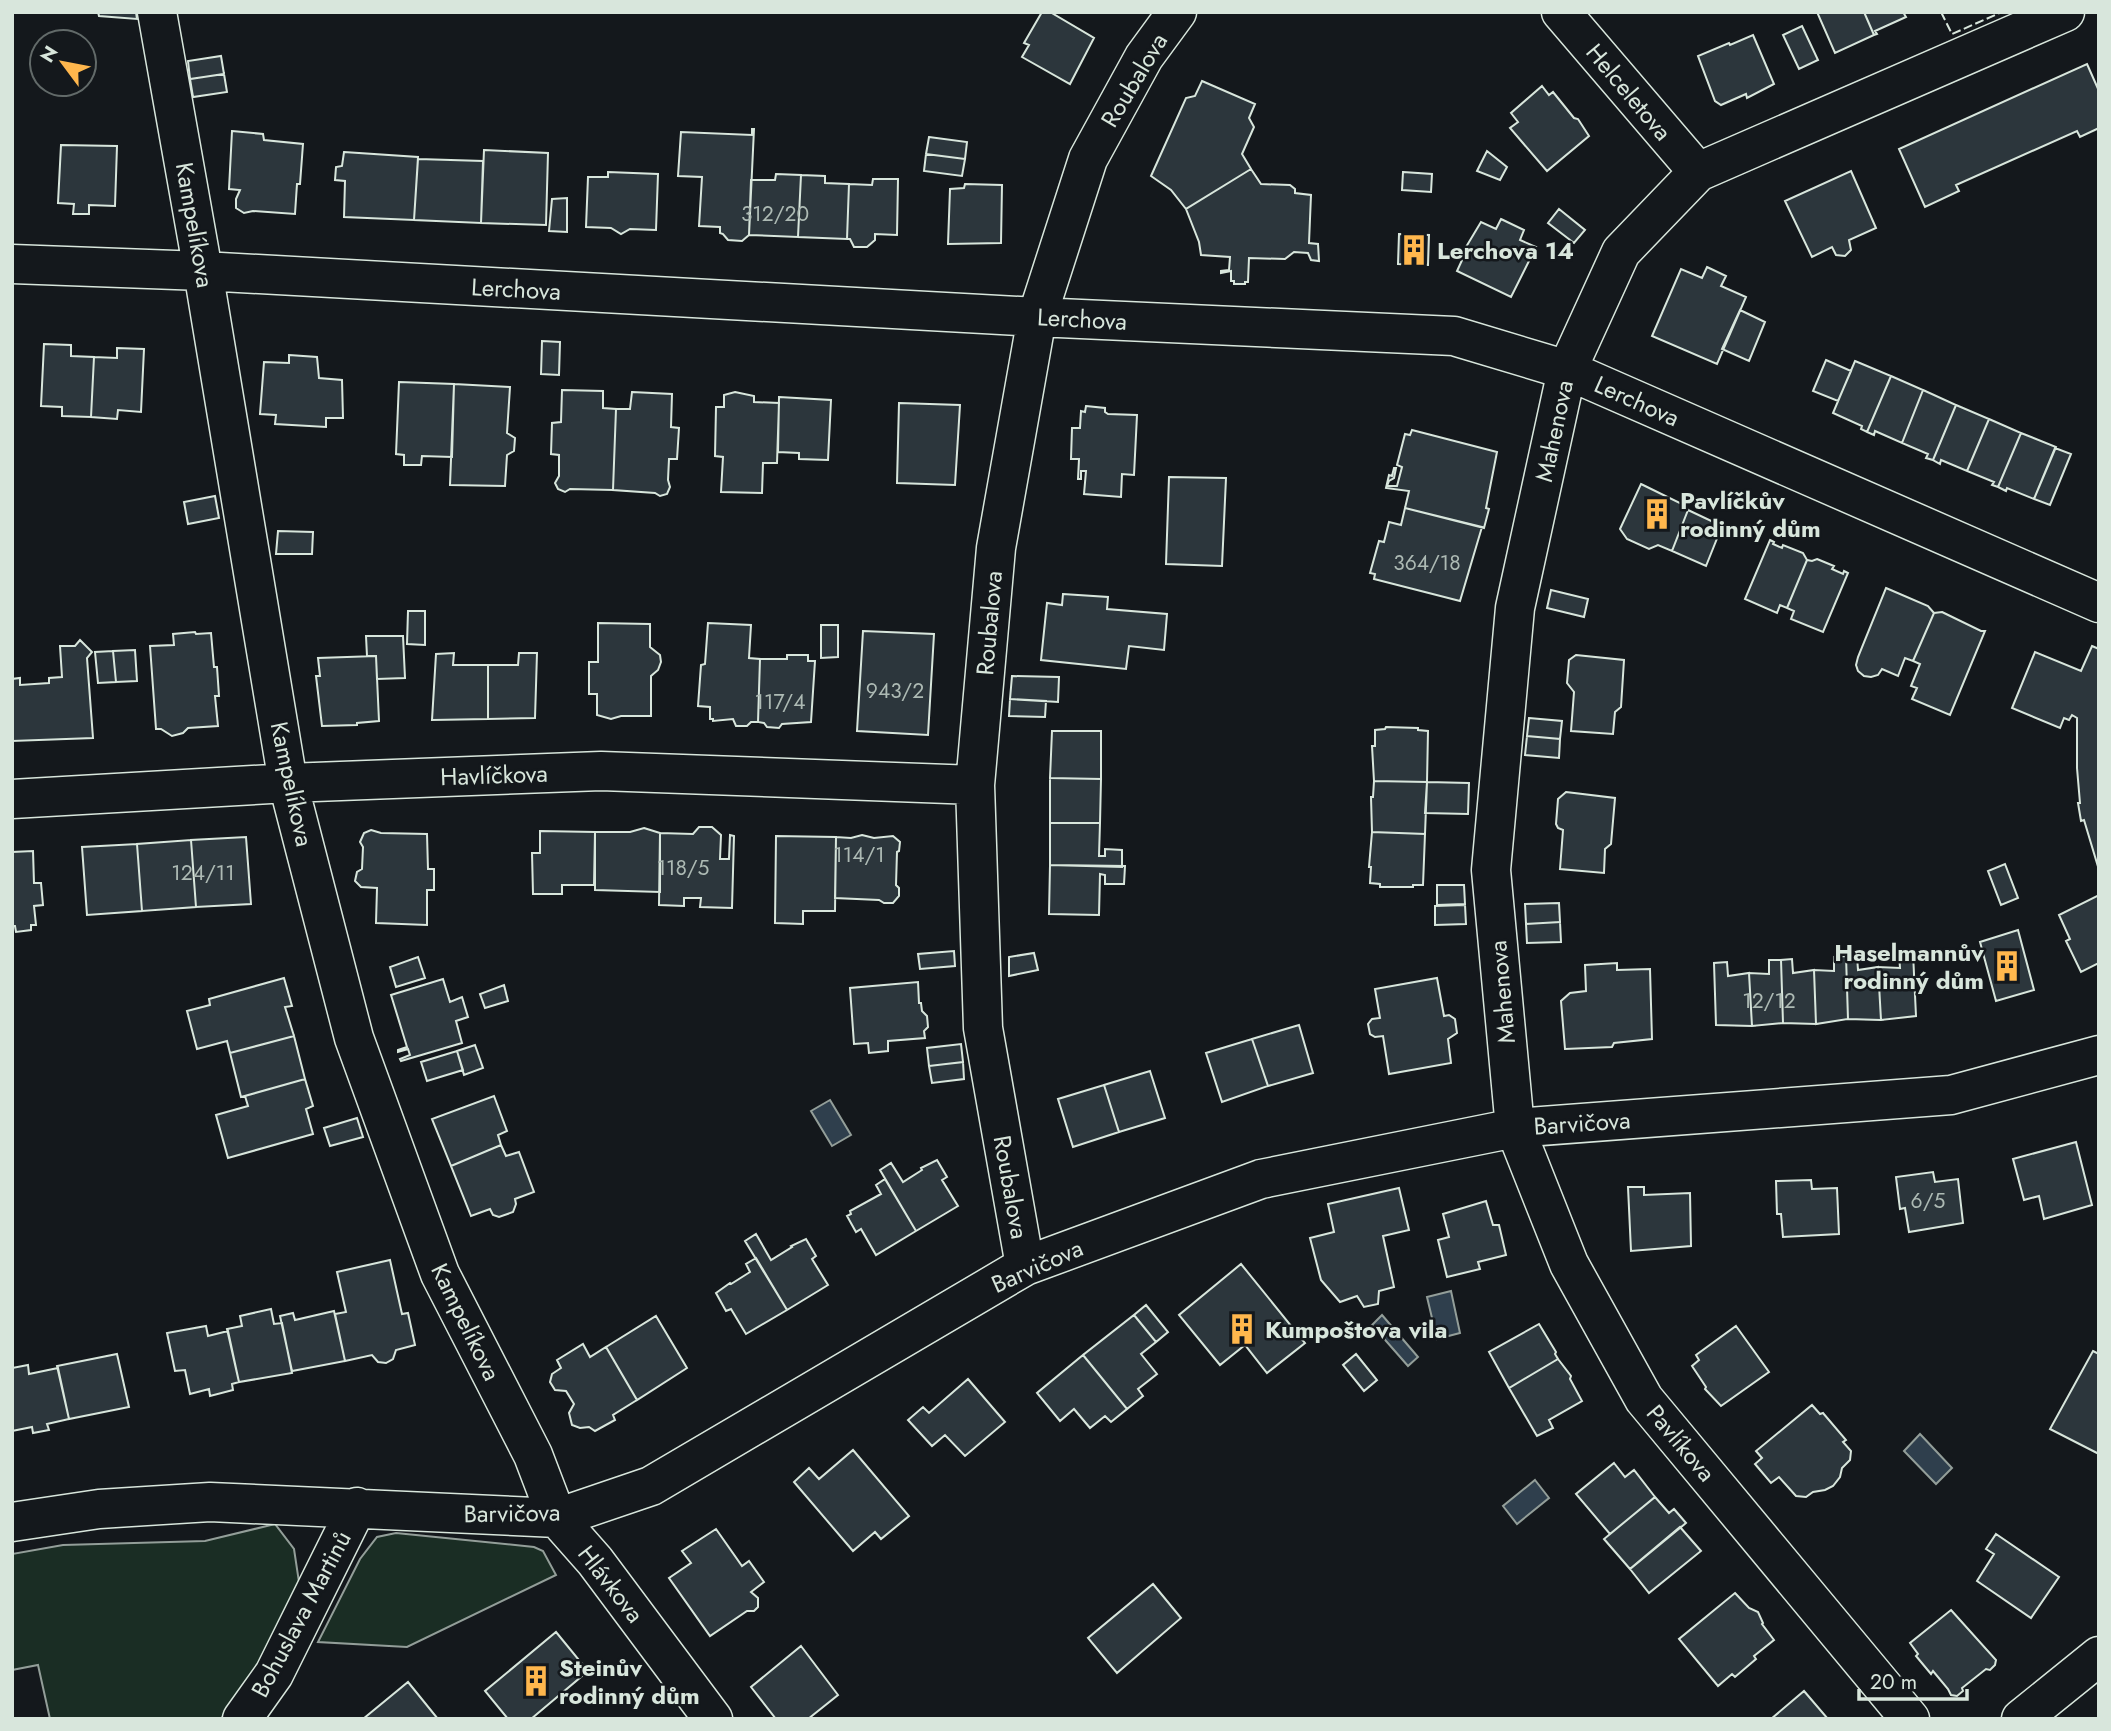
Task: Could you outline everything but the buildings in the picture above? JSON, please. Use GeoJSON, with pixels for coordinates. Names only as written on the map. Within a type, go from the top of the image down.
{"type":"FeatureCollection","features":[{"type":"Feature","properties":{"kind":"street","name":"Kampelíkova"},"geometry":{"type":"LineString","coordinates":[[157,12],[288,783],[354,1038],[440,1274],[533,1455],[557,1518]]}},
{"type":"Feature","properties":{"kind":"street","name":"Roubalova"},"geometry":{"type":"LineString","coordinates":[[1025,1266],[983,1028],[975,785],[996,548],[1037,317],[1088,159],[1144,57],[1177,12]]}},
{"type":"Feature","properties":{"kind":"street","name":"Helceletova"},"geometry":{"type":"LineString","coordinates":[[1561,12],[1698,172]]}},
{"type":"Feature","properties":{"kind":"street","name":"Mahenova"},"geometry":{"type":"LineString","coordinates":[[1515,1128],[1490,870],[1516,608],[1567,370],[1621,252],[1698,172],[2065,12]]}},
{"type":"Feature","properties":{"kind":"street","name":"Lerchova"},"geometry":{"type":"LineString","coordinates":[[12,264],[203,271],[1037,317],[1454,336],[1567,370],[2099,603]]}},
{"type":"Feature","properties":{"kind":"street","name":"Havlíčkova"},"geometry":{"type":"LineString","coordinates":[[12,799],[288,783],[601,771],[975,785]]}},
{"type":"Feature","properties":{"kind":"street","name":"Barvičova"},"geometry":{"type":"LineString","coordinates":[[12,1522],[99,1508],[178,1503],[357,1507],[557,1518],[651,1486],[1025,1266],[1261,1179],[1515,1128],[1951,1095],[2099,1055]]}},
{"type":"Feature","properties":{"kind":"street","name":"Pavlíkova"},"geometry":{"type":"LineString","coordinates":[[1515,1128],[1569,1264],[1644,1399],[1910,1719]]}},
{"type":"Feature","properties":{"kind":"street","name":"Bohuslava Martinů"},"geometry":{"type":"LineString","coordinates":[[242,1719],[274,1674],[357,1507]]}},
{"type":"Feature","properties":{"kind":"street","name":"Hlávkova"},"geometry":{"type":"LineString","coordinates":[[557,1518],[595,1561],[713,1719]]}},
{"type":"Feature","properties":{"kind":"street"},"geometry":{"type":"LineString","coordinates":[[2021,1719],[2099,1656]]}},
{"type":"Feature","properties":{"kind":"green space"},"geometry":{"type":"Polygon","coordinates":[[[275,1524],[294,1549],[299,1582],[275,1639],[221,1719],[50,1719],[38,1665],[12,1670],[12,1554],[63,1545],[205,1541],[275,1524]]]}},
{"type":"Feature","properties":{"kind":"green space"},"geometry":{"type":"Polygon","coordinates":[[[396,1533],[534,1547],[543,1551],[556,1575],[407,1647],[318,1642],[360,1559],[377,1537],[396,1533]]]}},
{"type":"Feature","properties":{"kind":"water"},"geometry":{"type":"Polygon","coordinates":[[[830,1100],[851,1135],[832,1146],[811,1111],[830,1100]]]}},
{"type":"Feature","properties":{"kind":"water"},"geometry":{"type":"Polygon","coordinates":[[[1451,1291],[1460,1333],[1437,1339],[1427,1297],[1451,1291]]]}},
{"type":"Feature","properties":{"kind":"water"},"geometry":{"type":"Polygon","coordinates":[[[1382,1315],[1418,1357],[1408,1366],[1372,1325],[1382,1315]]]}},
{"type":"Feature","properties":{"kind":"water"},"geometry":{"type":"Polygon","coordinates":[[[1920,1434],[1952,1468],[1936,1484],[1904,1451],[1920,1434]]]}},
{"type":"Feature","properties":{"kind":"water"},"geometry":{"type":"Polygon","coordinates":[[[1535,1480],[1549,1498],[1517,1524],[1503,1506],[1535,1480]]]}},
{"type":"Feature","properties":{"kind":"fence"},"geometry":{"type":"LineString","coordinates":[[1941,12],[1952,34],[2002,12]]}},
{"type":"Feature","properties":{"kind":"place","name":"Lerchova 14"},"geometry":{"type":"Point","coordinates":[1414,250]}},
{"type":"Feature","properties":{"kind":"place","name":"Pavlíčkův rodinný dům"},"geometry":{"type":"Point","coordinates":[1657,514]}},
{"type":"Feature","properties":{"kind":"place","name":"Haselmannův rodinný dům"},"geometry":{"type":"Point","coordinates":[2007,966]}},
{"type":"Feature","properties":{"kind":"place","name":"Kumpoštova vila"},"geometry":{"type":"Point","coordinates":[1242,1329]}},
{"type":"Feature","properties":{"kind":"place","name":"Steinův rodinný dům"},"geometry":{"type":"Point","coordinates":[536,1681]}}]}
